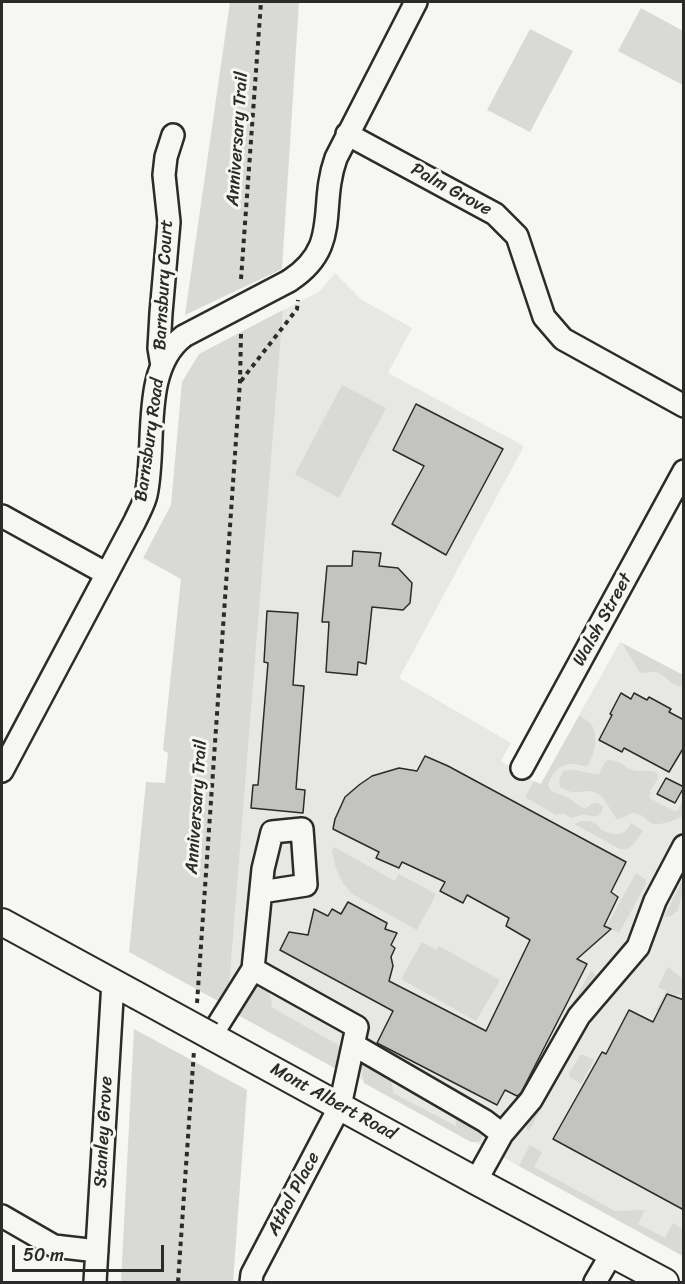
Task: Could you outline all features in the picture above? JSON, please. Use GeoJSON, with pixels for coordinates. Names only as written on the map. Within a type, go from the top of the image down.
{"type":"FeatureCollection","features":[{"type":"Feature","properties":{"kind":"main road","name":"Mont Albert Road"},"geometry":{"type":"LineString","coordinates":[[2,921],[136,995],[203,1041],[340,1106],[665,1282]]}},
{"type":"Feature","properties":{"kind":"street","name":"Barnsbury Road"},"geometry":{"type":"LineString","coordinates":[[2,771],[144,502],[156,382],[162,366],[172,348],[184,336],[289,281],[312,262],[324,236],[330,175],[336,158],[416,2]]}},
{"type":"Feature","properties":{"kind":"street","name":"Palm Grove"},"geometry":{"type":"LineString","coordinates":[[347,134],[495,214],[517,236],[544,317],[563,339],[684,406]]}},
{"type":"Feature","properties":{"kind":"street","name":"Barnsbury Court"},"geometry":{"type":"LineString","coordinates":[[162,366],[160,339],[169,222],[164,176],[166,157],[173,135]]}},
{"type":"Feature","properties":{"kind":"street","name":"Walsh Street"},"geometry":{"type":"LineString","coordinates":[[522,768],[684,471]]}},
{"type":"Feature","properties":{"kind":"street"},"geometry":{"type":"LineString","coordinates":[[2,516],[107,574]]}},
{"type":"Feature","properties":{"kind":"street"},"geometry":{"type":"LineString","coordinates":[[476,1181],[502,1134],[531,1100],[579,1016],[638,947],[655,901],[684,846]]}},
{"type":"Feature","properties":{"kind":"street"},"geometry":{"type":"LineString","coordinates":[[203,1041],[253,969],[261,890]]}},
{"type":"Feature","properties":{"kind":"street"},"geometry":{"type":"LineString","coordinates":[[253,969],[357,1027],[354,1045],[485,1121],[502,1134]]}},
{"type":"Feature","properties":{"kind":"street","name":"Stanley Grove"},"geometry":{"type":"LineString","coordinates":[[95,1282],[113,982]]}},
{"type":"Feature","properties":{"kind":"street","name":"Athol Place"},"geometry":{"type":"LineString","coordinates":[[251,1282],[252,1274],[340,1106],[354,1045]]}},
{"type":"Feature","properties":{"kind":"street"},"geometry":{"type":"LineString","coordinates":[[2,1216],[54,1246],[97,1251]]}},
{"type":"Feature","properties":{"kind":"street"},"geometry":{"type":"LineString","coordinates":[[595,1282],[612,1253]]}},
{"type":"Feature","properties":{"kind":"path","name":"Anniversary Trail"},"geometry":{"type":"LineString","coordinates":[[241,279],[261,2]]}},
{"type":"Feature","properties":{"kind":"path"},"geometry":{"type":"LineString","coordinates":[[240,382],[297,309]]}},
{"type":"Feature","properties":{"kind":"path","name":"Anniversary Trail"},"geometry":{"type":"LineString","coordinates":[[197,1010],[240,382],[240,334]]}},
{"type":"Feature","properties":{"kind":"path"},"geometry":{"type":"LineString","coordinates":[[178,1282],[203,1041]]}},
{"type":"Feature","properties":{"kind":"shaded area"},"geometry":{"type":"Polygon","coordinates":[[[230,2],[299,2],[282,269],[185,315],[230,2]]]}},
{"type":"Feature","properties":{"kind":"shaded area"},"geometry":{"type":"Polygon","coordinates":[[[641,8],[683,31],[683,85],[618,51],[641,8]]]}},
{"type":"Feature","properties":{"kind":"shaded area"},"geometry":{"type":"Polygon","coordinates":[[[530,29],[573,51],[530,132],[487,110],[530,29]]]}},
{"type":"Feature","properties":{"kind":"shaded area"},"geometry":{"type":"Polygon","coordinates":[[[335,273],[362,300],[412,328],[388,373],[524,446],[399,678],[511,743],[501,761],[540,785],[620,642],[683,675],[683,1256],[218,1001],[229,988],[283,310],[319,292],[335,273]]]}},
{"type":"Feature","properties":{"kind":"shaded area"},"geometry":{"type":"Polygon","coordinates":[[[283,310],[229,988],[218,1001],[129,952],[146,782],[165,783],[168,753],[163,750],[181,579],[143,558],[171,505],[182,382],[199,354],[283,310]]]}},
{"type":"Feature","properties":{"kind":"shaded area"},"geometry":{"type":"Polygon","coordinates":[[[342,385],[386,408],[339,498],[295,474],[342,385]]]}},
{"type":"Feature","properties":{"kind":"shaded area"},"geometry":{"type":"Polygon","coordinates":[[[622,643],[683,675],[683,687],[656,672],[640,673],[622,643]]]}},
{"type":"Feature","properties":{"kind":"shaded area"},"geometry":{"type":"Polygon","coordinates":[[[579,716],[591,724],[595,734],[592,757],[587,766],[564,765],[551,777],[548,785],[551,791],[568,798],[581,807],[587,808],[595,803],[603,807],[597,816],[582,815],[571,818],[563,813],[556,815],[525,797],[534,781],[541,784],[579,716]]]}},
{"type":"Feature","properties":{"kind":"shaded area"},"geometry":{"type":"Polygon","coordinates":[[[608,760],[618,762],[632,770],[657,773],[658,778],[649,798],[674,811],[678,810],[683,799],[683,816],[658,824],[651,823],[634,813],[617,819],[597,793],[571,792],[560,787],[559,780],[563,771],[599,774],[608,760]]]}},
{"type":"Feature","properties":{"kind":"shaded area"},"geometry":{"type":"Polygon","coordinates":[[[580,821],[595,823],[602,830],[611,834],[623,833],[631,823],[643,831],[631,847],[620,849],[574,824],[580,821]]]}},
{"type":"Feature","properties":{"kind":"shaded area"},"geometry":{"type":"Polygon","coordinates":[[[334,847],[395,881],[399,874],[436,894],[417,930],[352,894],[336,869],[332,851],[334,847]]]}},
{"type":"Feature","properties":{"kind":"shaded area"},"geometry":{"type":"Polygon","coordinates":[[[636,873],[646,880],[646,884],[619,933],[606,927],[636,873]]]}},
{"type":"Feature","properties":{"kind":"shaded area"},"geometry":{"type":"Polygon","coordinates":[[[683,879],[683,891],[678,910],[671,916],[664,917],[683,879]]]}},
{"type":"Feature","properties":{"kind":"shaded area"},"geometry":{"type":"Polygon","coordinates":[[[422,942],[436,950],[439,946],[500,980],[476,1021],[401,979],[422,942]]]}},
{"type":"Feature","properties":{"kind":"shaded area"},"geometry":{"type":"Polygon","coordinates":[[[668,967],[683,979],[683,996],[667,994],[658,1011],[656,1010],[666,991],[658,987],[668,967]]]}},
{"type":"Feature","properties":{"kind":"shaded area"},"geometry":{"type":"Polygon","coordinates":[[[591,971],[596,978],[571,1009],[570,1008],[591,971]]]}},
{"type":"Feature","properties":{"kind":"shaded area"},"geometry":{"type":"Polygon","coordinates":[[[254,986],[270,990],[271,1007],[342,1047],[340,1071],[236,1014],[254,986]]]}},
{"type":"Feature","properties":{"kind":"shaded area"},"geometry":{"type":"Polygon","coordinates":[[[134,1029],[247,1090],[233,1282],[121,1282],[134,1029]]]}},
{"type":"Feature","properties":{"kind":"shaded area"},"geometry":{"type":"Polygon","coordinates":[[[575,1040],[578,1041],[529,1131],[526,1124],[536,1103],[575,1040]]]}},
{"type":"Feature","properties":{"kind":"shaded area"},"geometry":{"type":"Polygon","coordinates":[[[580,1055],[594,1060],[581,1084],[569,1074],[580,1055]]]}},
{"type":"Feature","properties":{"kind":"shaded area"},"geometry":{"type":"Polygon","coordinates":[[[363,1058],[391,1077],[393,1093],[456,1126],[455,1109],[482,1130],[481,1140],[471,1142],[364,1083],[361,1069],[363,1058]]]}},
{"type":"Feature","properties":{"kind":"shaded area"},"geometry":{"type":"Polygon","coordinates":[[[530,1145],[542,1152],[534,1167],[615,1211],[645,1210],[638,1224],[665,1238],[673,1223],[683,1229],[683,1256],[519,1166],[530,1145]]]}},
{"type":"Feature","properties":{"kind":"building"},"geometry":{"type":"Polygon","coordinates":[[[416,404],[503,449],[446,555],[392,524],[424,466],[393,450],[416,404]]]}},
{"type":"Feature","properties":{"kind":"building"},"geometry":{"type":"Polygon","coordinates":[[[353,551],[381,553],[379,566],[398,568],[412,583],[410,603],[403,610],[372,607],[366,664],[358,662],[357,675],[326,672],[329,622],[322,622],[327,566],[352,566],[353,551]]]}},
{"type":"Feature","properties":{"kind":"building"},"geometry":{"type":"Polygon","coordinates":[[[267,611],[298,613],[293,685],[304,686],[296,789],[305,790],[303,813],[251,808],[253,785],[258,785],[268,663],[264,662],[267,611]]]}},
{"type":"Feature","properties":{"kind":"building"},"geometry":{"type":"Polygon","coordinates":[[[621,693],[631,699],[634,693],[647,700],[649,697],[671,709],[669,712],[684,720],[684,747],[669,772],[624,748],[622,752],[599,740],[621,693]]]}},
{"type":"Feature","properties":{"kind":"building"},"geometry":{"type":"Polygon","coordinates":[[[425,756],[448,766],[626,862],[611,892],[618,897],[604,926],[611,929],[577,959],[587,964],[521,1093],[517,1096],[505,1090],[497,1105],[377,1043],[393,1011],[280,950],[289,932],[308,935],[314,909],[328,916],[332,909],[341,914],[348,902],[387,923],[385,929],[397,933],[391,945],[395,948],[391,957],[393,966],[389,981],[486,1031],[530,940],[506,926],[509,918],[467,895],[463,903],[440,891],[445,882],[402,862],[399,868],[376,858],[379,852],[333,829],[345,797],[359,785],[372,776],[399,768],[417,771],[425,756]]]}},
{"type":"Feature","properties":{"kind":"building"},"geometry":{"type":"Polygon","coordinates":[[[666,778],[684,787],[675,803],[657,794],[666,778]]]}},
{"type":"Feature","properties":{"kind":"building"},"geometry":{"type":"Polygon","coordinates":[[[667,994],[684,1000],[684,1210],[553,1139],[602,1052],[606,1054],[629,1010],[653,1022],[667,994]]]}}]}
